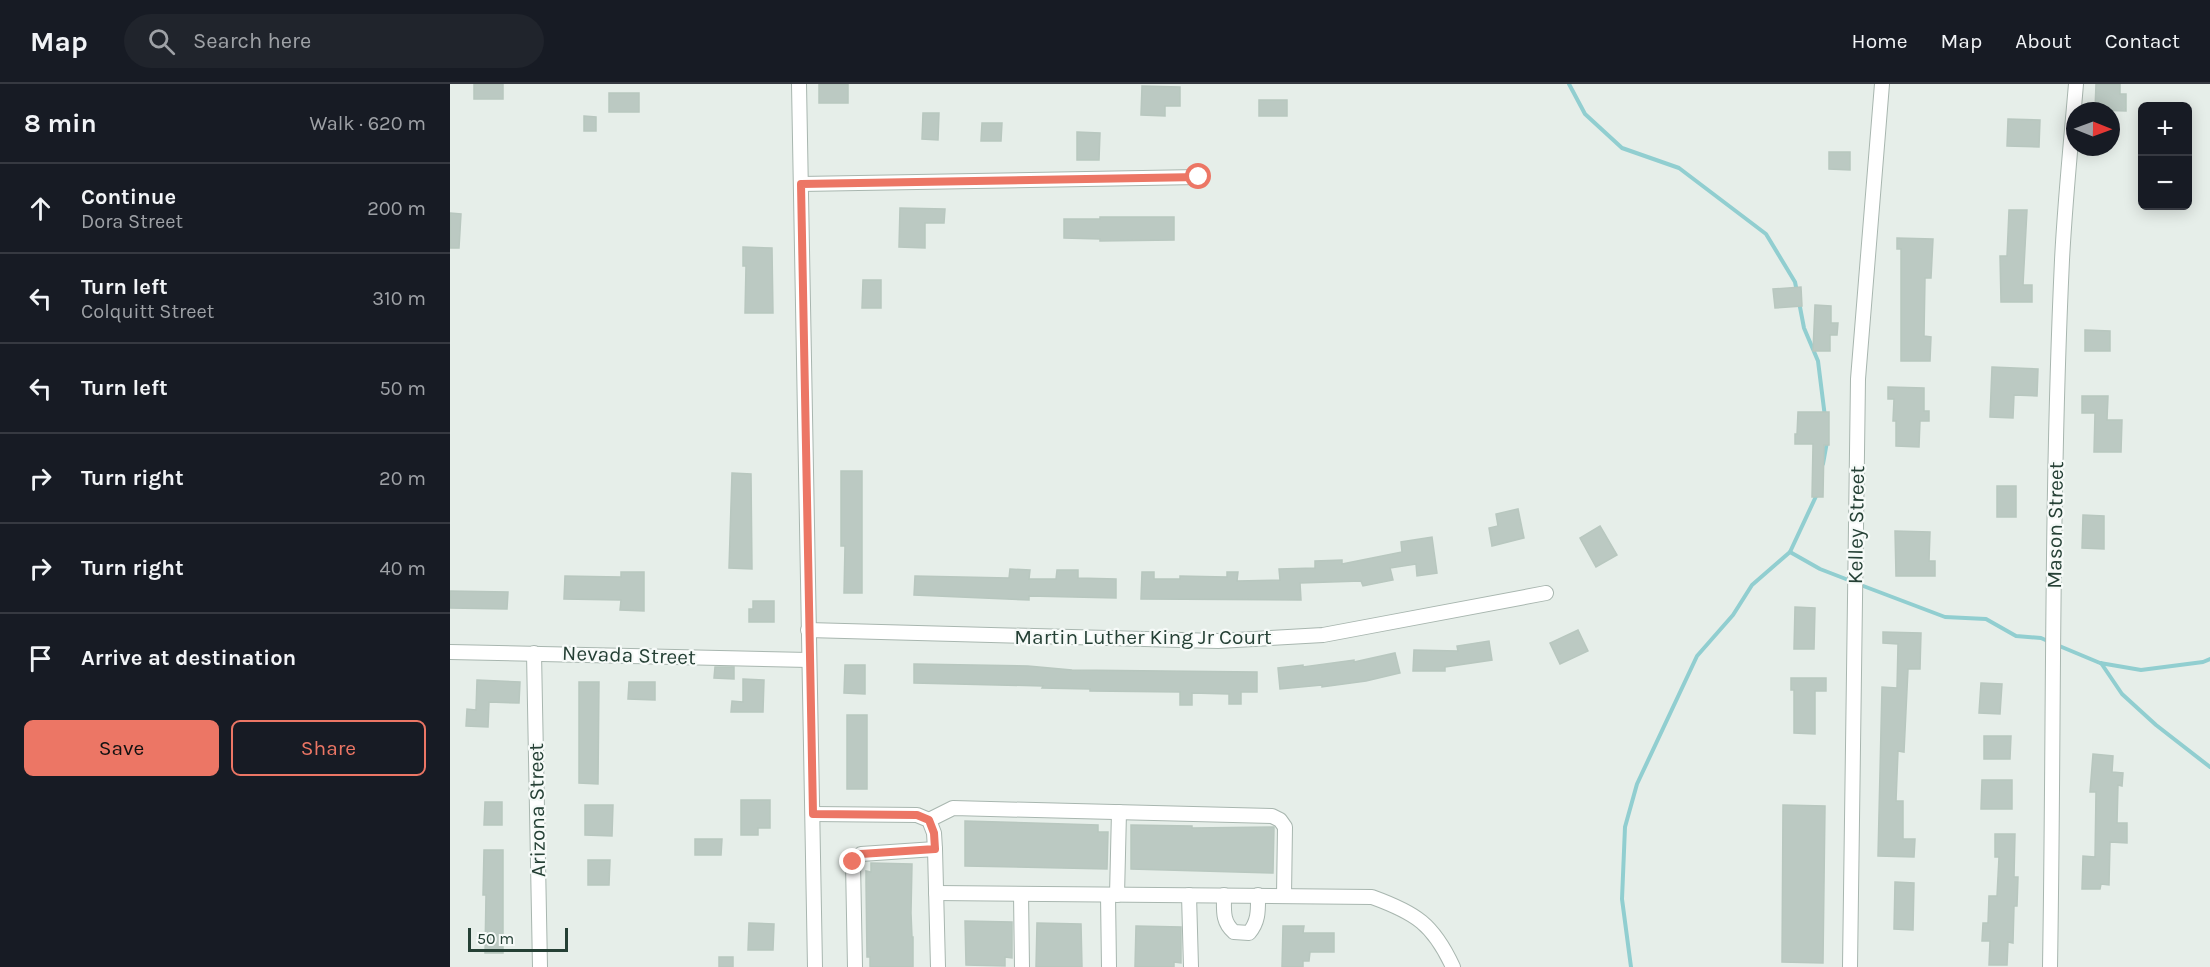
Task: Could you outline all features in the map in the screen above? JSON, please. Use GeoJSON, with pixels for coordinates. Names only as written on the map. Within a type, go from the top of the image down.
{"type":"FeatureCollection","features":[{"type":"Feature","properties":{"kind":"street"},"geometry":{"type":"LineString","coordinates":[[799,84],[808,660],[816,967]]}},
{"type":"Feature","properties":{"kind":"street","name":"Kelley Street"},"geometry":{"type":"LineString","coordinates":[[1850,967],[1858,379],[1882,84]]}},
{"type":"Feature","properties":{"kind":"street","name":"Mason Street"},"geometry":{"type":"LineString","coordinates":[[2050,967],[2053,800],[2052,634],[2062,259],[2076,84]]}},
{"type":"Feature","properties":{"kind":"street"},"geometry":{"type":"LineString","coordinates":[[801,184],[1199,177]]}},
{"type":"Feature","properties":{"kind":"street","name":"Martin Luther King Jr Court"},"geometry":{"type":"LineString","coordinates":[[808,630],[1218,641],[1323,635],[1546,593]]}},
{"type":"Feature","properties":{"kind":"street","name":"Nevada Street"},"geometry":{"type":"LineString","coordinates":[[450,652],[808,660]]}},
{"type":"Feature","properties":{"kind":"street","name":"Arizona Street"},"geometry":{"type":"LineString","coordinates":[[534,653],[540,967]]}},
{"type":"Feature","properties":{"kind":"street"},"geometry":{"type":"LineString","coordinates":[[929,820],[953,808],[1272,816],[1285,826],[1284,895]]}},
{"type":"Feature","properties":{"kind":"street"},"geometry":{"type":"LineString","coordinates":[[1109,967],[1119,812]]}},
{"type":"Feature","properties":{"kind":"street"},"geometry":{"type":"LineString","coordinates":[[813,814],[917,815],[929,820],[934,833],[935,849],[938,967]]}},
{"type":"Feature","properties":{"kind":"street"},"geometry":{"type":"LineString","coordinates":[[855,967],[853,862],[861,854],[935,849]]}},
{"type":"Feature","properties":{"kind":"street"},"geometry":{"type":"LineString","coordinates":[[936,894],[1372,897],[1395,905],[1424,923],[1444,948],[1452,967]]}},
{"type":"Feature","properties":{"kind":"street"},"geometry":{"type":"LineString","coordinates":[[1021,894],[1022,967]]}},
{"type":"Feature","properties":{"kind":"street"},"geometry":{"type":"LineString","coordinates":[[1189,895],[1191,967]]}},
{"type":"Feature","properties":{"kind":"street"},"geometry":{"type":"LineString","coordinates":[[1224,895],[1224,917],[1227,926],[1234,933],[1249,933],[1258,917],[1257,895]]}},
{"type":"Feature","properties":{"kind":"building"},"geometry":{"type":"Polygon","coordinates":[[[474,84],[503,84],[503,99],[474,99],[474,84]]]}},
{"type":"Feature","properties":{"kind":"building"},"geometry":{"type":"Polygon","coordinates":[[[819,84],[848,84],[848,103],[819,103],[819,84]]]}},
{"type":"Feature","properties":{"kind":"building"},"geometry":{"type":"Polygon","coordinates":[[[2096,84],[2120,84],[2120,94],[2126,94],[2126,111],[2120,111],[2120,102],[2095,102],[2096,84]]]}},
{"type":"Feature","properties":{"kind":"building"},"geometry":{"type":"Polygon","coordinates":[[[1142,86],[1180,87],[1180,106],[1165,106],[1165,116],[1141,115],[1142,86]]]}},
{"type":"Feature","properties":{"kind":"building"},"geometry":{"type":"Polygon","coordinates":[[[609,93],[639,93],[639,112],[609,112],[609,93]]]}},
{"type":"Feature","properties":{"kind":"building"},"geometry":{"type":"Polygon","coordinates":[[[1259,100],[1287,100],[1287,116],[1259,116],[1259,100]]]}},
{"type":"Feature","properties":{"kind":"building"},"geometry":{"type":"Polygon","coordinates":[[[923,113],[939,113],[938,140],[922,139],[923,113]]]}},
{"type":"Feature","properties":{"kind":"building"},"geometry":{"type":"Polygon","coordinates":[[[584,116],[596,117],[596,131],[584,131],[584,116]]]}},
{"type":"Feature","properties":{"kind":"building"},"geometry":{"type":"Polygon","coordinates":[[[2008,119],[2040,120],[2039,147],[2007,146],[2008,119]]]}},
{"type":"Feature","properties":{"kind":"building"},"geometry":{"type":"Polygon","coordinates":[[[982,123],[1002,123],[1001,141],[981,141],[982,123]]]}},
{"type":"Feature","properties":{"kind":"building"},"geometry":{"type":"Polygon","coordinates":[[[1077,132],[1100,133],[1099,160],[1077,160],[1077,132]]]}},
{"type":"Feature","properties":{"kind":"building"},"geometry":{"type":"Polygon","coordinates":[[[1829,152],[1850,152],[1850,170],[1829,169],[1829,152]]]}},
{"type":"Feature","properties":{"kind":"building"},"geometry":{"type":"Polygon","coordinates":[[[900,208],[945,209],[944,223],[925,223],[925,248],[899,247],[900,208]]]}},
{"type":"Feature","properties":{"kind":"building"},"geometry":{"type":"Polygon","coordinates":[[[2009,210],[2027,210],[2023,285],[2032,285],[2032,302],[2001,302],[2000,256],[2007,256],[2009,210]]]}},
{"type":"Feature","properties":{"kind":"building"},"geometry":{"type":"Polygon","coordinates":[[[450,213],[461,214],[459,248],[450,248],[450,213]]]}},
{"type":"Feature","properties":{"kind":"building"},"geometry":{"type":"Polygon","coordinates":[[[1100,217],[1174,217],[1174,240],[1100,241],[1100,239],[1064,238],[1064,219],[1100,219],[1100,217]]]}},
{"type":"Feature","properties":{"kind":"building"},"geometry":{"type":"Polygon","coordinates":[[[1897,238],[1933,239],[1931,278],[1925,278],[1924,336],[1931,337],[1930,361],[1901,361],[1901,249],[1897,249],[1897,238]]]}},
{"type":"Feature","properties":{"kind":"building"},"geometry":{"type":"Polygon","coordinates":[[[743,247],[772,248],[773,313],[745,313],[746,266],[743,266],[743,247]]]}},
{"type":"Feature","properties":{"kind":"building"},"geometry":{"type":"Polygon","coordinates":[[[863,280],[881,280],[881,308],[862,308],[863,280]]]}},
{"type":"Feature","properties":{"kind":"building"},"geometry":{"type":"Polygon","coordinates":[[[1801,287],[1802,306],[1775,308],[1773,289],[1801,287]]]}},
{"type":"Feature","properties":{"kind":"building"},"geometry":{"type":"Polygon","coordinates":[[[1815,305],[1831,306],[1831,323],[1838,323],[1837,335],[1830,335],[1830,351],[1813,351],[1815,305]]]}},
{"type":"Feature","properties":{"kind":"building"},"geometry":{"type":"Polygon","coordinates":[[[2085,330],[2110,331],[2110,351],[2085,351],[2085,330]]]}},
{"type":"Feature","properties":{"kind":"building"},"geometry":{"type":"Polygon","coordinates":[[[1992,367],[2038,369],[2037,396],[2014,395],[2013,418],[1990,417],[1992,367]]]}},
{"type":"Feature","properties":{"kind":"building"},"geometry":{"type":"Polygon","coordinates":[[[1888,387],[1924,388],[1924,411],[1929,411],[1929,421],[1920,421],[1919,447],[1896,446],[1896,421],[1893,421],[1894,399],[1888,399],[1888,387]]]}},
{"type":"Feature","properties":{"kind":"building"},"geometry":{"type":"Polygon","coordinates":[[[2082,396],[2108,396],[2107,420],[2122,420],[2121,452],[2094,452],[2095,413],[2082,413],[2082,396]]]}},
{"type":"Feature","properties":{"kind":"building"},"geometry":{"type":"Polygon","coordinates":[[[1798,412],[1829,412],[1829,445],[1824,445],[1823,497],[1812,497],[1813,444],[1795,444],[1798,412]]]}},
{"type":"Feature","properties":{"kind":"building"},"geometry":{"type":"Polygon","coordinates":[[[841,471],[862,471],[862,593],[844,593],[845,546],[841,546],[841,471]]]}},
{"type":"Feature","properties":{"kind":"building"},"geometry":{"type":"Polygon","coordinates":[[[732,473],[751,474],[752,569],[729,568],[732,473]]]}},
{"type":"Feature","properties":{"kind":"building"},"geometry":{"type":"Polygon","coordinates":[[[1997,486],[2016,486],[2016,517],[1997,517],[1997,486]]]}},
{"type":"Feature","properties":{"kind":"building"},"geometry":{"type":"Polygon","coordinates":[[[1518,509],[1524,538],[1492,546],[1489,528],[1498,526],[1496,514],[1518,509]]]}},
{"type":"Feature","properties":{"kind":"building"},"geometry":{"type":"Polygon","coordinates":[[[2083,515],[2104,516],[2104,549],[2082,548],[2083,515]]]}},
{"type":"Feature","properties":{"kind":"building"},"geometry":{"type":"Polygon","coordinates":[[[1600,526],[1617,555],[1596,567],[1580,538],[1600,526]]]}},
{"type":"Feature","properties":{"kind":"building"},"geometry":{"type":"Polygon","coordinates":[[[1895,531],[1930,532],[1929,561],[1935,561],[1935,576],[1896,576],[1895,531]]]}},
{"type":"Feature","properties":{"kind":"building"},"geometry":{"type":"Polygon","coordinates":[[[1432,537],[1437,573],[1417,576],[1416,564],[1390,568],[1393,580],[1363,586],[1361,581],[1300,583],[1301,600],[1141,599],[1142,572],[1154,572],[1154,579],[1180,579],[1180,576],[1227,577],[1227,572],[1238,572],[1237,581],[1280,580],[1279,569],[1315,568],[1315,561],[1342,560],[1342,564],[1402,552],[1401,542],[1432,537]]]}},
{"type":"Feature","properties":{"kind":"building"},"geometry":{"type":"Polygon","coordinates":[[[1010,569],[1030,570],[1029,579],[1056,579],[1057,570],[1078,570],[1078,578],[1116,579],[1116,598],[1029,596],[1029,600],[914,595],[915,576],[1009,578],[1010,569]]]}},
{"type":"Feature","properties":{"kind":"building"},"geometry":{"type":"Polygon","coordinates":[[[621,572],[644,572],[644,611],[620,610],[621,600],[564,599],[565,576],[621,577],[621,572]]]}},
{"type":"Feature","properties":{"kind":"building"},"geometry":{"type":"Polygon","coordinates":[[[450,591],[508,592],[507,609],[450,608],[450,591]]]}},
{"type":"Feature","properties":{"kind":"building"},"geometry":{"type":"Polygon","coordinates":[[[753,601],[774,601],[774,622],[749,622],[749,609],[753,609],[753,601]]]}},
{"type":"Feature","properties":{"kind":"building"},"geometry":{"type":"Polygon","coordinates":[[[1795,607],[1815,608],[1814,649],[1794,649],[1795,607]]]}},
{"type":"Feature","properties":{"kind":"building"},"geometry":{"type":"Polygon","coordinates":[[[1578,630],[1588,651],[1560,664],[1550,643],[1578,630]]]}},
{"type":"Feature","properties":{"kind":"building"},"geometry":{"type":"Polygon","coordinates":[[[1883,632],[1921,633],[1920,669],[1908,669],[1904,752],[1898,751],[1896,801],[1903,801],[1903,839],[1915,839],[1914,857],[1878,856],[1882,687],[1897,688],[1898,644],[1883,643],[1883,632]]]}},
{"type":"Feature","properties":{"kind":"building"},"geometry":{"type":"Polygon","coordinates":[[[1489,641],[1492,660],[1445,667],[1445,671],[1413,671],[1414,650],[1458,651],[1457,646],[1489,641]]]}},
{"type":"Feature","properties":{"kind":"building"},"geometry":{"type":"Polygon","coordinates":[[[1395,653],[1400,673],[1366,681],[1322,687],[1322,685],[1280,689],[1278,668],[1354,660],[1354,662],[1395,653]]]}},
{"type":"Feature","properties":{"kind":"building"},"geometry":{"type":"Polygon","coordinates":[[[914,664],[1028,666],[1072,670],[1257,672],[1257,692],[1241,692],[1241,704],[1229,704],[1229,694],[1192,693],[1192,705],[1180,705],[1180,692],[1090,691],[1090,689],[1042,688],[1043,686],[914,683],[914,664]]]}},
{"type":"Feature","properties":{"kind":"building"},"geometry":{"type":"Polygon","coordinates":[[[845,665],[865,665],[865,694],[844,693],[845,665]]]}},
{"type":"Feature","properties":{"kind":"building"},"geometry":{"type":"Polygon","coordinates":[[[715,667],[734,667],[734,679],[714,678],[715,667]]]}},
{"type":"Feature","properties":{"kind":"building"},"geometry":{"type":"Polygon","coordinates":[[[1791,678],[1826,678],[1826,691],[1815,691],[1815,734],[1794,733],[1794,690],[1791,690],[1791,678]]]}},
{"type":"Feature","properties":{"kind":"building"},"geometry":{"type":"Polygon","coordinates":[[[743,679],[764,680],[763,712],[731,712],[732,701],[743,702],[743,679]]]}},
{"type":"Feature","properties":{"kind":"building"},"geometry":{"type":"Polygon","coordinates":[[[477,680],[520,682],[519,703],[489,702],[488,727],[466,726],[467,709],[476,710],[477,680]]]}},
{"type":"Feature","properties":{"kind":"building"},"geometry":{"type":"Polygon","coordinates":[[[579,682],[599,682],[598,784],[579,783],[579,682]]]}},
{"type":"Feature","properties":{"kind":"building"},"geometry":{"type":"Polygon","coordinates":[[[629,682],[655,682],[655,700],[628,699],[629,682]]]}},
{"type":"Feature","properties":{"kind":"building"},"geometry":{"type":"Polygon","coordinates":[[[1981,683],[2002,684],[2000,714],[1979,713],[1981,683]]]}},
{"type":"Feature","properties":{"kind":"building"},"geometry":{"type":"Polygon","coordinates":[[[847,715],[867,715],[867,789],[847,789],[847,715]]]}},
{"type":"Feature","properties":{"kind":"building"},"geometry":{"type":"Polygon","coordinates":[[[1984,736],[2011,736],[2010,759],[1984,759],[1984,736]]]}},
{"type":"Feature","properties":{"kind":"building"},"geometry":{"type":"Polygon","coordinates":[[[2093,754],[2113,756],[2112,772],[2123,773],[2122,786],[2118,785],[2117,823],[2127,823],[2127,843],[2110,842],[2109,885],[2101,884],[2100,889],[2082,889],[2083,856],[2095,857],[2096,792],[2090,792],[2093,754]]]}},
{"type":"Feature","properties":{"kind":"building"},"geometry":{"type":"Polygon","coordinates":[[[1982,780],[2012,780],[2012,809],[1981,809],[1982,780]]]}},
{"type":"Feature","properties":{"kind":"building"},"geometry":{"type":"Polygon","coordinates":[[[741,800],[770,800],[770,828],[758,828],[758,835],[741,835],[741,800]]]}},
{"type":"Feature","properties":{"kind":"building"},"geometry":{"type":"Polygon","coordinates":[[[485,802],[502,802],[502,825],[484,825],[485,802]]]}},
{"type":"Feature","properties":{"kind":"building"},"geometry":{"type":"Polygon","coordinates":[[[585,805],[613,805],[612,836],[585,835],[585,805]]]}},
{"type":"Feature","properties":{"kind":"building"},"geometry":{"type":"Polygon","coordinates":[[[1783,805],[1825,806],[1823,963],[1782,962],[1783,805]]]}},
{"type":"Feature","properties":{"kind":"building"},"geometry":{"type":"Polygon","coordinates":[[[965,821],[1098,825],[1098,832],[1108,832],[1107,869],[965,866],[965,821]]]}},
{"type":"Feature","properties":{"kind":"building"},"geometry":{"type":"Polygon","coordinates":[[[1131,825],[1192,826],[1192,828],[1274,827],[1273,873],[1131,869],[1131,825]]]}},
{"type":"Feature","properties":{"kind":"building"},"geometry":{"type":"Polygon","coordinates":[[[1995,834],[2015,834],[2014,877],[2018,877],[2017,906],[2014,906],[2013,943],[2008,942],[2007,965],[1989,965],[1990,941],[1982,941],[1983,923],[1988,923],[1989,896],[1997,896],[1999,857],[1995,857],[1995,834]]]}},
{"type":"Feature","properties":{"kind":"building"},"geometry":{"type":"Polygon","coordinates":[[[695,839],[722,839],[721,855],[695,855],[695,839]]]}},
{"type":"Feature","properties":{"kind":"building"},"geometry":{"type":"Polygon","coordinates":[[[484,850],[503,850],[503,953],[485,953],[484,850]]]}},
{"type":"Feature","properties":{"kind":"building"},"geometry":{"type":"Polygon","coordinates":[[[588,860],[610,860],[609,885],[588,885],[588,860]]]}},
{"type":"Feature","properties":{"kind":"building"},"geometry":{"type":"Polygon","coordinates":[[[871,863],[912,864],[913,967],[870,967],[870,957],[867,957],[866,871],[871,872],[871,863]]]}},
{"type":"Feature","properties":{"kind":"building"},"geometry":{"type":"Polygon","coordinates":[[[1895,882],[1914,883],[1913,930],[1894,929],[1895,882]]]}},
{"type":"Feature","properties":{"kind":"building"},"geometry":{"type":"Polygon","coordinates":[[[965,921],[1012,922],[1012,958],[1005,957],[1005,966],[966,965],[965,921]]]}},
{"type":"Feature","properties":{"kind":"building"},"geometry":{"type":"Polygon","coordinates":[[[749,923],[774,924],[773,950],[748,950],[749,923]]]}},
{"type":"Feature","properties":{"kind":"building"},"geometry":{"type":"Polygon","coordinates":[[[1037,923],[1081,924],[1082,967],[1036,967],[1037,923]]]}},
{"type":"Feature","properties":{"kind":"building"},"geometry":{"type":"Polygon","coordinates":[[[1136,926],[1181,927],[1181,963],[1174,962],[1174,967],[1135,967],[1136,926]]]}},
{"type":"Feature","properties":{"kind":"building"},"geometry":{"type":"Polygon","coordinates":[[[1283,926],[1304,926],[1303,933],[1334,933],[1334,952],[1310,952],[1309,961],[1303,961],[1303,967],[1282,967],[1283,926]]]}},
{"type":"Feature","properties":{"kind":"building"},"geometry":{"type":"Polygon","coordinates":[[[719,957],[733,957],[733,967],[719,967],[719,957]]]}},
{"type":"Feature","properties":{"kind":"waterway"},"geometry":{"type":"LineString","coordinates":[[1569,84],[1585,114],[1622,148],[1679,168],[1766,234],[1795,282],[1797,292]]}},
{"type":"Feature","properties":{"kind":"waterway"},"geometry":{"type":"LineString","coordinates":[[1799,302],[1804,328],[1818,361],[1825,417]]}},
{"type":"Feature","properties":{"kind":"waterway"},"geometry":{"type":"LineString","coordinates":[[1823,464],[1827,442]]}},
{"type":"Feature","properties":{"kind":"waterway"},"geometry":{"type":"LineString","coordinates":[[1631,967],[1622,899],[1625,827],[1637,784],[1697,656],[1733,615],[1752,585],[1790,552],[1818,492]]}},
{"type":"Feature","properties":{"kind":"waterway"},"geometry":{"type":"LineString","coordinates":[[1790,552],[1820,569],[1851,581]]}},
{"type":"Feature","properties":{"kind":"waterway"},"geometry":{"type":"LineString","coordinates":[[1858,584],[1945,617],[1986,619],[2016,636],[2041,638],[2050,642]]}},
{"type":"Feature","properties":{"kind":"waterway"},"geometry":{"type":"LineString","coordinates":[[2057,645],[2100,663],[2141,670],[2203,662],[2210,659]]}},
{"type":"Feature","properties":{"kind":"waterway"},"geometry":{"type":"LineString","coordinates":[[2101,663],[2122,694],[2156,725],[2210,767]]}},
{"type":"Feature","properties":{"kind":"route"},"geometry":{"type":"LineString","coordinates":[[853,862],[861,854],[935,849],[934,833],[929,820],[917,815],[813,814],[808,660],[801,184],[1199,177]]}}]}
